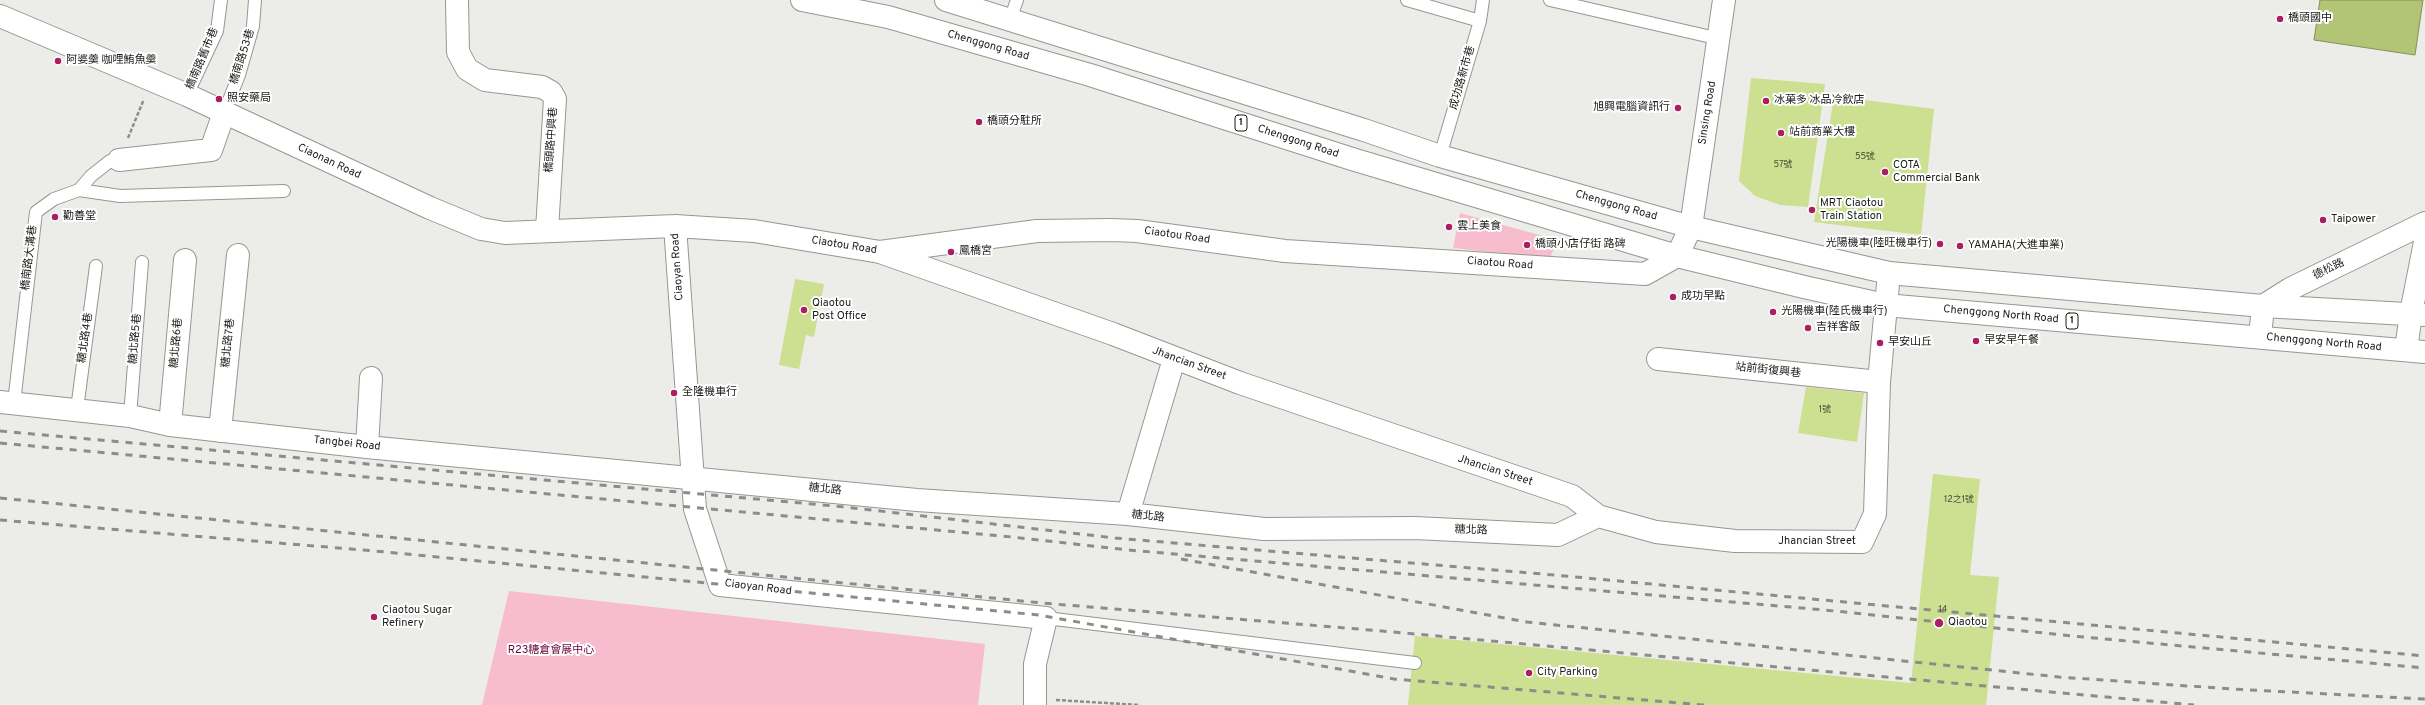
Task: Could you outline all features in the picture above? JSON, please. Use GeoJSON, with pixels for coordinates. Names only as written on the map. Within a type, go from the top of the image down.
{"type":"FeatureCollection","features":[{"type":"Feature","properties":{"kind":"street","name":"橋頭路中興巷"},"geometry":{"type":"LineString","coordinates":[[457,0],[458,52],[467,69],[485,80],[542,87],[551,92],[555,99],[547,230]]}},
{"type":"Feature","properties":{"kind":"street","name":"Chenggong Road"},"geometry":{"type":"LineString","coordinates":[[802,0],[888,17],[1090,75],[1352,159],[1678,256]]}},
{"type":"Feature","properties":{"kind":"street","name":"Chenggong Road"},"geometry":{"type":"LineString","coordinates":[[946,0],[1013,10],[1440,156],[1691,227]]}},
{"type":"Feature","properties":{"kind":"street","name":"Sinsing Road"},"geometry":{"type":"LineString","coordinates":[[1678,256],[1691,227],[1720,39],[1724,0]]}},
{"type":"Feature","properties":{"kind":"street","name":"Ciaonan Road"},"geometry":{"type":"LineString","coordinates":[[0,16],[187,95],[408,198],[481,229],[505,233],[547,230],[675,226]]}},
{"type":"Feature","properties":{"kind":"street"},"geometry":{"type":"LineString","coordinates":[[119,160],[211,150],[224,113]]}},
{"type":"Feature","properties":{"kind":"street","name":"德松路"},"geometry":{"type":"LineString","coordinates":[[2263,306],[2290,289],[2425,223]]}},
{"type":"Feature","properties":{"kind":"street","name":"Ciaotou Road"},"geometry":{"type":"LineString","coordinates":[[675,226],[754,231],[880,252],[1037,231],[1111,230],[1137,231],[1285,250],[1645,274],[1678,256]]}},
{"type":"Feature","properties":{"kind":"street","name":"Ciaoyan Road"},"geometry":{"type":"LineString","coordinates":[[675,226],[694,477],[695,509],[720,585],[1046,618]]}},
{"type":"Feature","properties":{"kind":"street"},"geometry":{"type":"LineString","coordinates":[[1691,227],[1889,273],[2263,306],[2418,314]]}},
{"type":"Feature","properties":{"kind":"street"},"geometry":{"type":"LineString","coordinates":[[2416,351],[2425,242]]}},
{"type":"Feature","properties":{"kind":"street","name":"Jhancian Street"},"geometry":{"type":"LineString","coordinates":[[880,252],[1113,334],[1174,359],[1572,496],[1598,516],[1656,532],[1735,541],[1862,542],[1875,514],[1879,382],[1889,273]]}},
{"type":"Feature","properties":{"kind":"street","name":"糖北路7巷"},"geometry":{"type":"LineString","coordinates":[[220,431],[238,255]]}},
{"type":"Feature","properties":{"kind":"street","name":"Chenggong North Road"},"geometry":{"type":"LineString","coordinates":[[1678,256],[1885,305],[2416,351]]}},
{"type":"Feature","properties":{"kind":"street","name":"糖北路6巷"},"geometry":{"type":"LineString","coordinates":[[170,425],[185,260]]}},
{"type":"Feature","properties":{"kind":"street"},"geometry":{"type":"LineString","coordinates":[[2260,337],[2263,306]]}},
{"type":"Feature","properties":{"kind":"street"},"geometry":{"type":"LineString","coordinates":[[1128,514],[1174,359]]}},
{"type":"Feature","properties":{"kind":"street","name":"站前街復興巷"},"geometry":{"type":"LineString","coordinates":[[1658,360],[1879,382]]}},
{"type":"Feature","properties":{"kind":"street"},"geometry":{"type":"LineString","coordinates":[[367,447],[371,378]]}},
{"type":"Feature","properties":{"kind":"street","name":"Tangbei Road"},"geometry":{"type":"LineString","coordinates":[[7,402],[130,416],[170,425],[220,431],[367,447],[694,477]]}},
{"type":"Feature","properties":{"kind":"street","name":"糖北路"},"geometry":{"type":"LineString","coordinates":[[694,477],[917,500],[1128,514],[1264,529],[1415,528],[1558,534],[1598,516]]}},
{"type":"Feature","properties":{"kind":"street"},"geometry":{"type":"LineString","coordinates":[[1035,702],[1035,664],[1046,618]]}},
{"type":"Feature","properties":{"kind":"lane","name":"橋南路舊市巷"},"geometry":{"type":"LineString","coordinates":[[187,95],[217,31],[221,0]]}},
{"type":"Feature","properties":{"kind":"lane","name":"橋南路53巷"},"geometry":{"type":"LineString","coordinates":[[224,113],[239,75],[253,26],[255,0]]}},
{"type":"Feature","properties":{"kind":"lane"},"geometry":{"type":"LineString","coordinates":[[1406,0],[1480,21]]}},
{"type":"Feature","properties":{"kind":"lane","name":"成功路新市巷"},"geometry":{"type":"LineString","coordinates":[[1440,156],[1480,21],[1483,0]]}},
{"type":"Feature","properties":{"kind":"lane"},"geometry":{"type":"LineString","coordinates":[[1550,0],[1720,39]]}},
{"type":"Feature","properties":{"kind":"lane","name":"橋南路大溝巷"},"geometry":{"type":"LineString","coordinates":[[7,402],[36,212],[54,199],[79,190],[91,176],[110,161],[119,160]]}},
{"type":"Feature","properties":{"kind":"lane"},"geometry":{"type":"LineString","coordinates":[[79,190],[120,196],[284,191]]}},
{"type":"Feature","properties":{"kind":"lane","name":"糖北路5巷"},"geometry":{"type":"LineString","coordinates":[[130,416],[142,262]]}},
{"type":"Feature","properties":{"kind":"lane","name":"糖北路4巷"},"geometry":{"type":"LineString","coordinates":[[76,410],[96,266]]}},
{"type":"Feature","properties":{"kind":"lane"},"geometry":{"type":"LineString","coordinates":[[1046,618],[1415,663]]}},
{"type":"Feature","properties":{"kind":"path"},"geometry":{"type":"LineString","coordinates":[[119,160],[152,80]]}},
{"type":"Feature","properties":{"kind":"path"},"geometry":{"type":"LineString","coordinates":[[1035,702],[1140,705]]}},
{"type":"Feature","properties":{"kind":"green space"},"geometry":{"type":"Polygon","coordinates":[[[1460,213],[1557,240],[1550,259],[1453,248],[1460,213]]]}},
{"type":"Feature","properties":{"kind":"green space","name":"R23糖倉會展中心"},"geometry":{"type":"Polygon","coordinates":[[[509,591],[985,644],[978,705],[482,705],[509,591]]]}},
{"type":"Feature","properties":{"kind":"shaded area"},"geometry":{"type":"Polygon","coordinates":[[[2320,0],[2423,0],[2415,55],[2314,40],[2320,0]]]}},
{"type":"Feature","properties":{"kind":"building","name":"站前商業大樓"},"geometry":{"type":"Polygon","coordinates":[[[1751,78],[1825,84],[1808,207],[1780,205],[1755,196],[1739,181],[1751,78]]]}},
{"type":"Feature","properties":{"kind":"building"},"geometry":{"type":"Polygon","coordinates":[[[1834,96],[1934,109],[1921,235],[1814,222],[1834,96]]]}},
{"type":"Feature","properties":{"kind":"building","name":"Qiaotou Post Office"},"geometry":{"type":"Polygon","coordinates":[[[795,279],[824,284],[814,337],[806,335],[799,369],[779,365],[795,279]]]}},
{"type":"Feature","properties":{"kind":"building"},"geometry":{"type":"Polygon","coordinates":[[[1806,387],[1864,393],[1857,442],[1798,433],[1806,387]]]}},
{"type":"Feature","properties":{"kind":"building"},"geometry":{"type":"Polygon","coordinates":[[[1933,474],[1980,479],[1970,575],[1999,577],[1986,705],[1408,705],[1415,636],[1911,683],[1933,474]]]}},
{"type":"Feature","properties":{"kind":"railway"},"geometry":{"type":"LineString","coordinates":[[0,431],[845,507],[1115,538],[1554,575],[2425,656]]}},
{"type":"Feature","properties":{"kind":"railway"},"geometry":{"type":"LineString","coordinates":[[0,443],[1012,537],[1128,550],[1825,610],[2072,636],[2425,668]]}},
{"type":"Feature","properties":{"kind":"railway"},"geometry":{"type":"LineString","coordinates":[[0,498],[1042,603],[1382,631],[2194,705]]}},
{"type":"Feature","properties":{"kind":"railway"},"geometry":{"type":"LineString","coordinates":[[0,520],[375,551],[1039,615],[1394,679],[1704,705]]}},
{"type":"Feature","properties":{"kind":"railway"},"geometry":{"type":"LineString","coordinates":[[1181,559],[1527,622],[2059,677],[2232,689],[2425,699]]}},
{"type":"Feature","properties":{"kind":"place","name":"橋頭國中"},"geometry":{"type":"Point","coordinates":[2280,19]}},
{"type":"Feature","properties":{"kind":"place","name":"阿婆羹 咖哩鮪魚羹"},"geometry":{"type":"Point","coordinates":[58,61]}},
{"type":"Feature","properties":{"kind":"place","name":"照安藥局"},"geometry":{"type":"Point","coordinates":[219,99]}},
{"type":"Feature","properties":{"kind":"place","name":"冰菓多 冰品冷飲店"},"geometry":{"type":"Point","coordinates":[1766,101]}},
{"type":"Feature","properties":{"kind":"place","name":"旭興電腦資訊行"},"geometry":{"type":"Point","coordinates":[1678,108]}},
{"type":"Feature","properties":{"kind":"place","name":"橋頭分駐所"},"geometry":{"type":"Point","coordinates":[979,122]}},
{"type":"Feature","properties":{"kind":"place","name":"站前商業大樓"},"geometry":{"type":"Point","coordinates":[1781,133]}},
{"type":"Feature","properties":{"kind":"place","name":"COTA Commercial Bank"},"geometry":{"type":"Point","coordinates":[1885,172]}},
{"type":"Feature","properties":{"kind":"place","name":"MRT Ciaotou Train Station"},"geometry":{"type":"Point","coordinates":[1812,210]}},
{"type":"Feature","properties":{"kind":"place","name":"勸善堂"},"geometry":{"type":"Point","coordinates":[55,217]}},
{"type":"Feature","properties":{"kind":"place","name":"Taipower"},"geometry":{"type":"Point","coordinates":[2323,220]}},
{"type":"Feature","properties":{"kind":"place","name":"雲上美食"},"geometry":{"type":"Point","coordinates":[1449,227]}},
{"type":"Feature","properties":{"kind":"place","name":"光陽機車(陸旺機車行)"},"geometry":{"type":"Point","coordinates":[1940,244]}},
{"type":"Feature","properties":{"kind":"place","name":"橋頭小店仔街 路碑"},"geometry":{"type":"Point","coordinates":[1527,245]}},
{"type":"Feature","properties":{"kind":"place","name":"YAMAHA(大進車業)"},"geometry":{"type":"Point","coordinates":[1960,246]}},
{"type":"Feature","properties":{"kind":"place","name":"鳳橋宮"},"geometry":{"type":"Point","coordinates":[951,252]}},
{"type":"Feature","properties":{"kind":"place","name":"成功早點"},"geometry":{"type":"Point","coordinates":[1673,297]}},
{"type":"Feature","properties":{"kind":"place","name":"Qiaotou Post Office"},"geometry":{"type":"Point","coordinates":[804,310]}},
{"type":"Feature","properties":{"kind":"place","name":"光陽機車(陸氏機車行)"},"geometry":{"type":"Point","coordinates":[1773,312]}},
{"type":"Feature","properties":{"kind":"place","name":"吉祥客飯"},"geometry":{"type":"Point","coordinates":[1808,328]}},
{"type":"Feature","properties":{"kind":"place","name":"早安早午餐"},"geometry":{"type":"Point","coordinates":[1976,341]}},
{"type":"Feature","properties":{"kind":"place","name":"早安山丘"},"geometry":{"type":"Point","coordinates":[1880,343]}},
{"type":"Feature","properties":{"kind":"place","name":"全隆機車行"},"geometry":{"type":"Point","coordinates":[674,393]}},
{"type":"Feature","properties":{"kind":"place","name":"Ciaotou Sugar Refinery"},"geometry":{"type":"Point","coordinates":[374,617]}},
{"type":"Feature","properties":{"kind":"place","name":"Qiaotou"},"geometry":{"type":"Point","coordinates":[1939,623]}},
{"type":"Feature","properties":{"kind":"place","name":"City Parking"},"geometry":{"type":"Point","coordinates":[1529,673]}}]}
